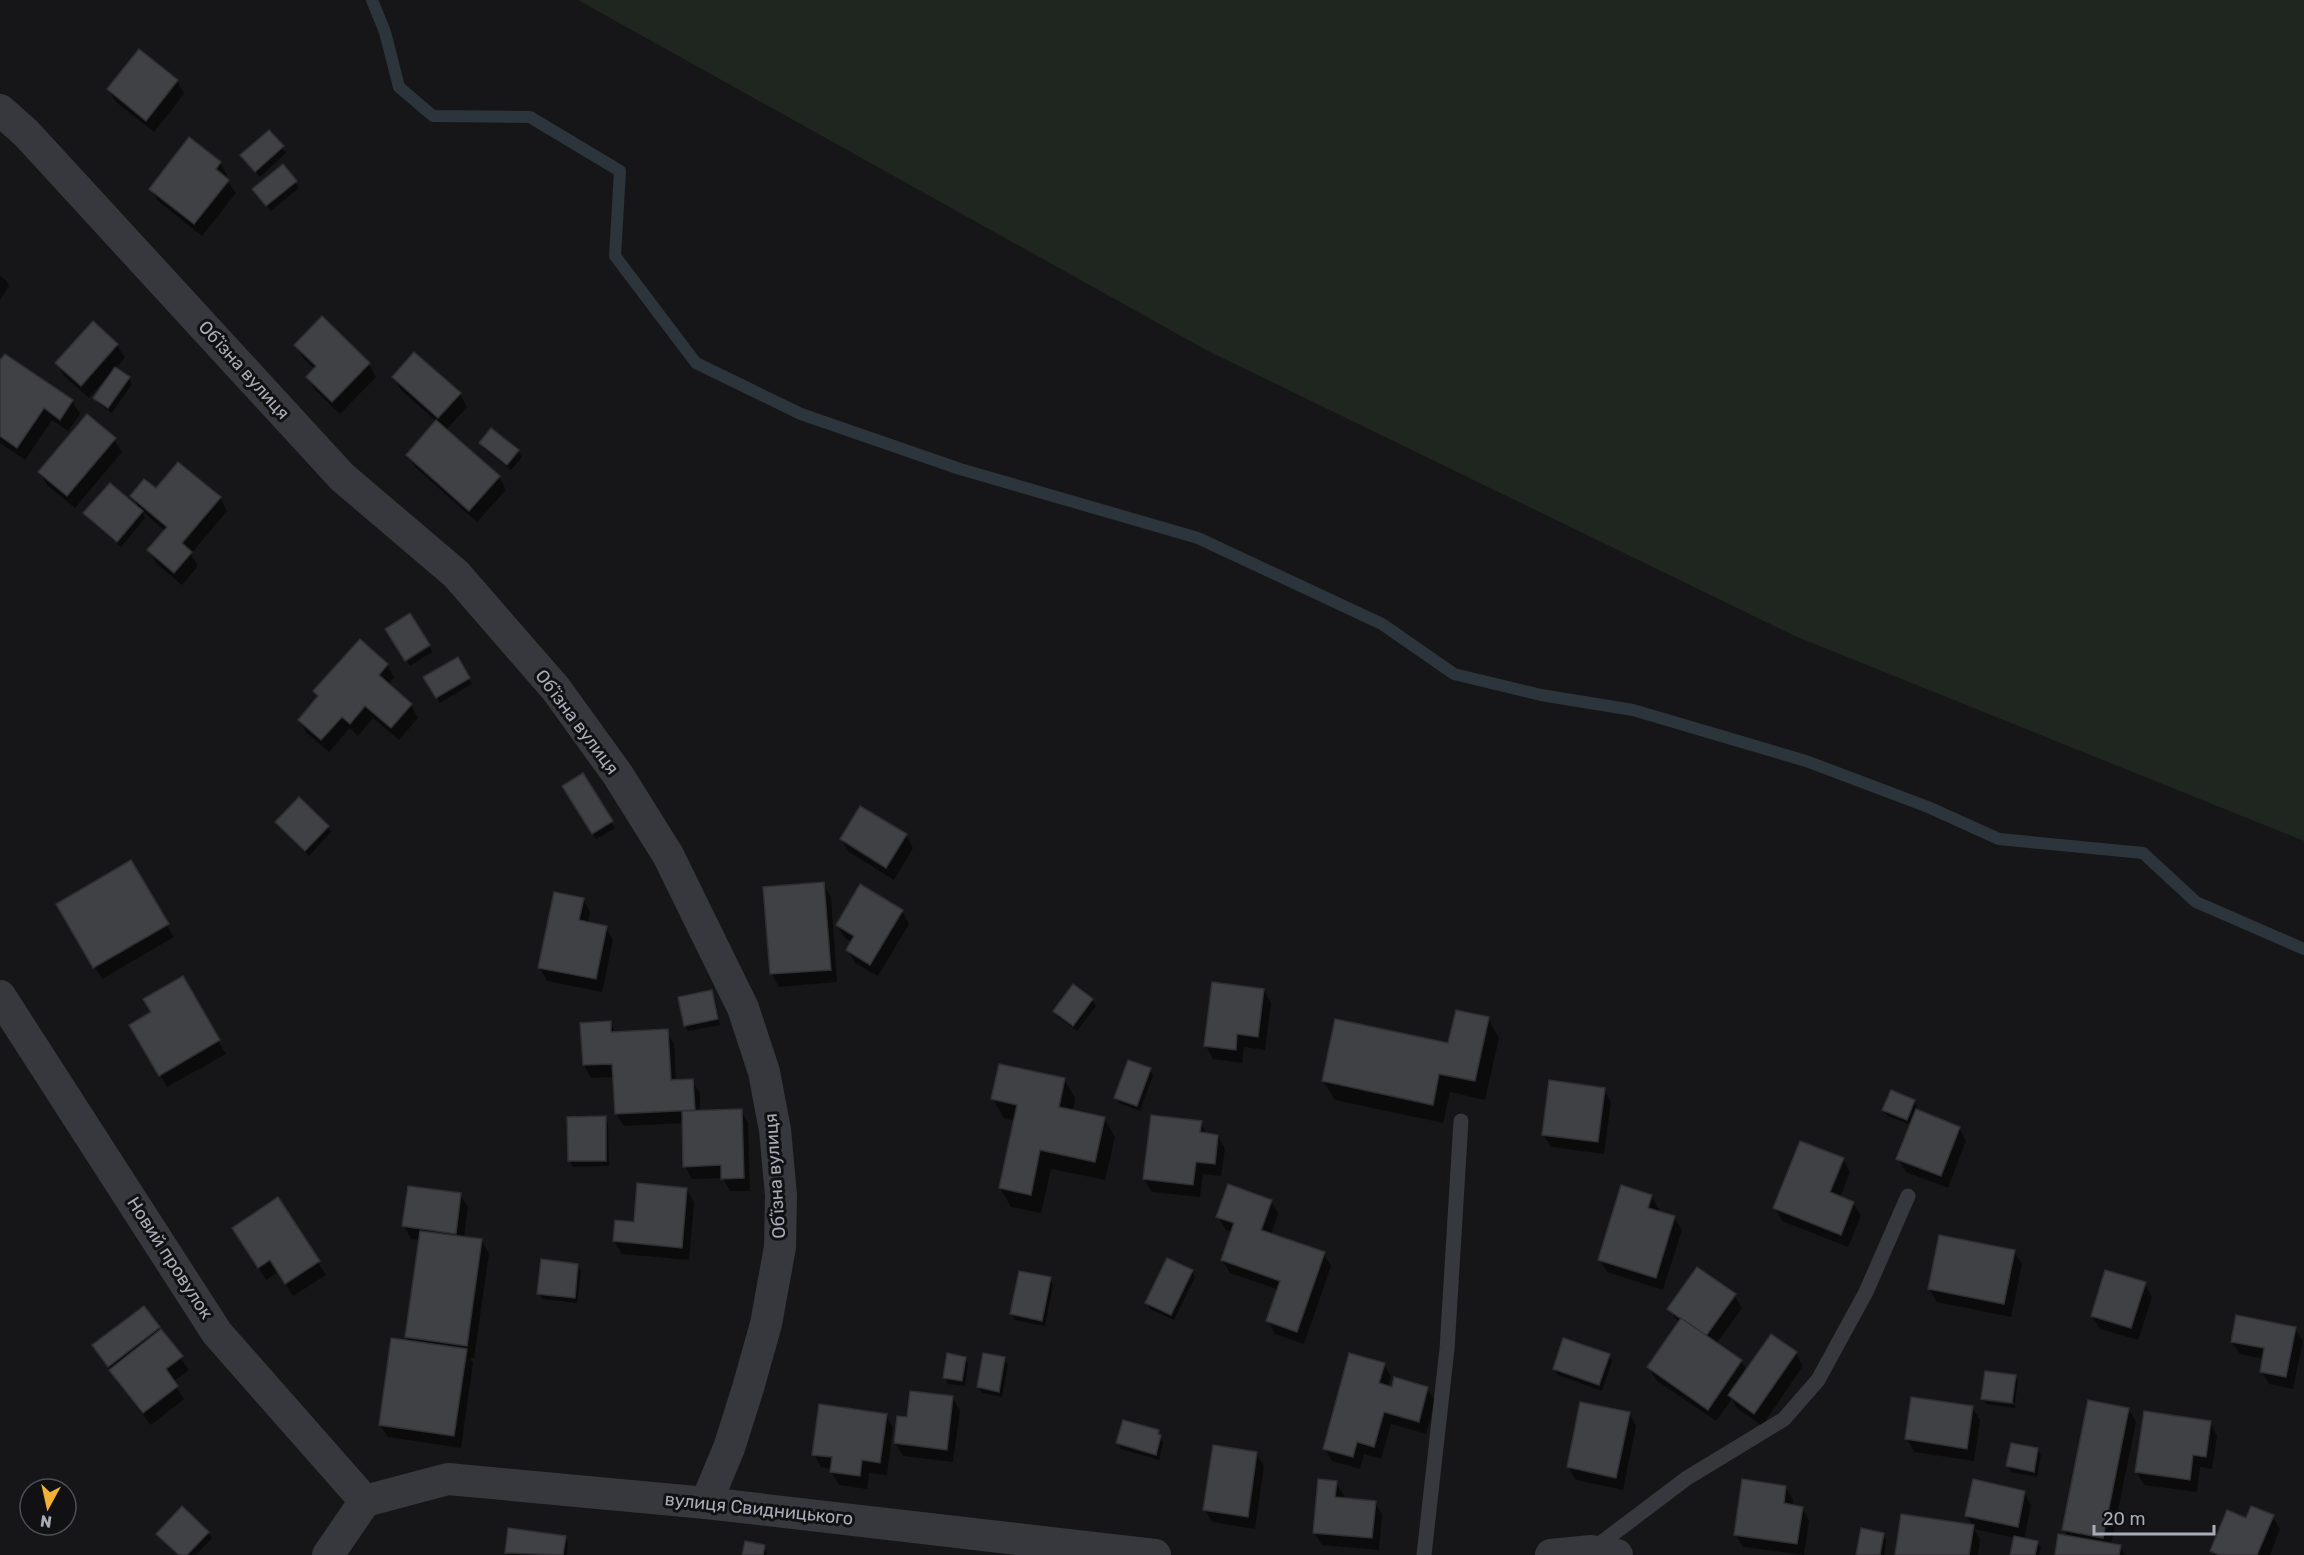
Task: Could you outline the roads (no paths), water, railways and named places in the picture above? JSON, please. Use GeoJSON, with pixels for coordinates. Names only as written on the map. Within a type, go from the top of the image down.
{"type":"FeatureCollection","features":[{"type":"Feature","properties":{"kind":"street","name":"Обʼїзна вулиця"},"geometry":{"type":"LineString","coordinates":[[0,110],[26,133],[342,477],[456,574],[556,689],[618,775],[668,855],[743,1008],[764,1072],[775,1130],[781,1195],[780,1247],[766,1324],[729,1448],[706,1503]]}},
{"type":"Feature","properties":{"kind":"street","name":"Новий провулок"},"geometry":{"type":"LineString","coordinates":[[0,996],[217,1333],[365,1501]]}},
{"type":"Feature","properties":{"kind":"street","name":"вулиця Свидницького"},"geometry":{"type":"LineString","coordinates":[[365,1501],[448,1479],[706,1503],[1155,1555]]}},
{"type":"Feature","properties":{"kind":"street"},"geometry":{"type":"LineString","coordinates":[[328,1555],[365,1501]]}},
{"type":"Feature","properties":{"kind":"street"},"geometry":{"type":"LineString","coordinates":[[1551,1555],[1604,1553]]}},
{"type":"Feature","properties":{"kind":"lane"},"geometry":{"type":"LineString","coordinates":[[1424,1555],[1447,1349],[1461,1121]]}},
{"type":"Feature","properties":{"kind":"lane"},"geometry":{"type":"LineString","coordinates":[[1604,1553],[1687,1478],[1784,1419],[1818,1380],[1866,1292],[1908,1196]]}},
{"type":"Feature","properties":{"kind":"waterway"},"geometry":{"type":"LineString","coordinates":[[372,0],[385,32],[399,87],[433,116],[530,117],[620,171],[615,256],[696,363],[801,414],[960,469],[1198,538],[1382,624],[1454,674],[1541,695],[1633,710],[1806,761],[1928,807],[1999,839],[2143,853],[2196,902],[2304,949]]}}]}
